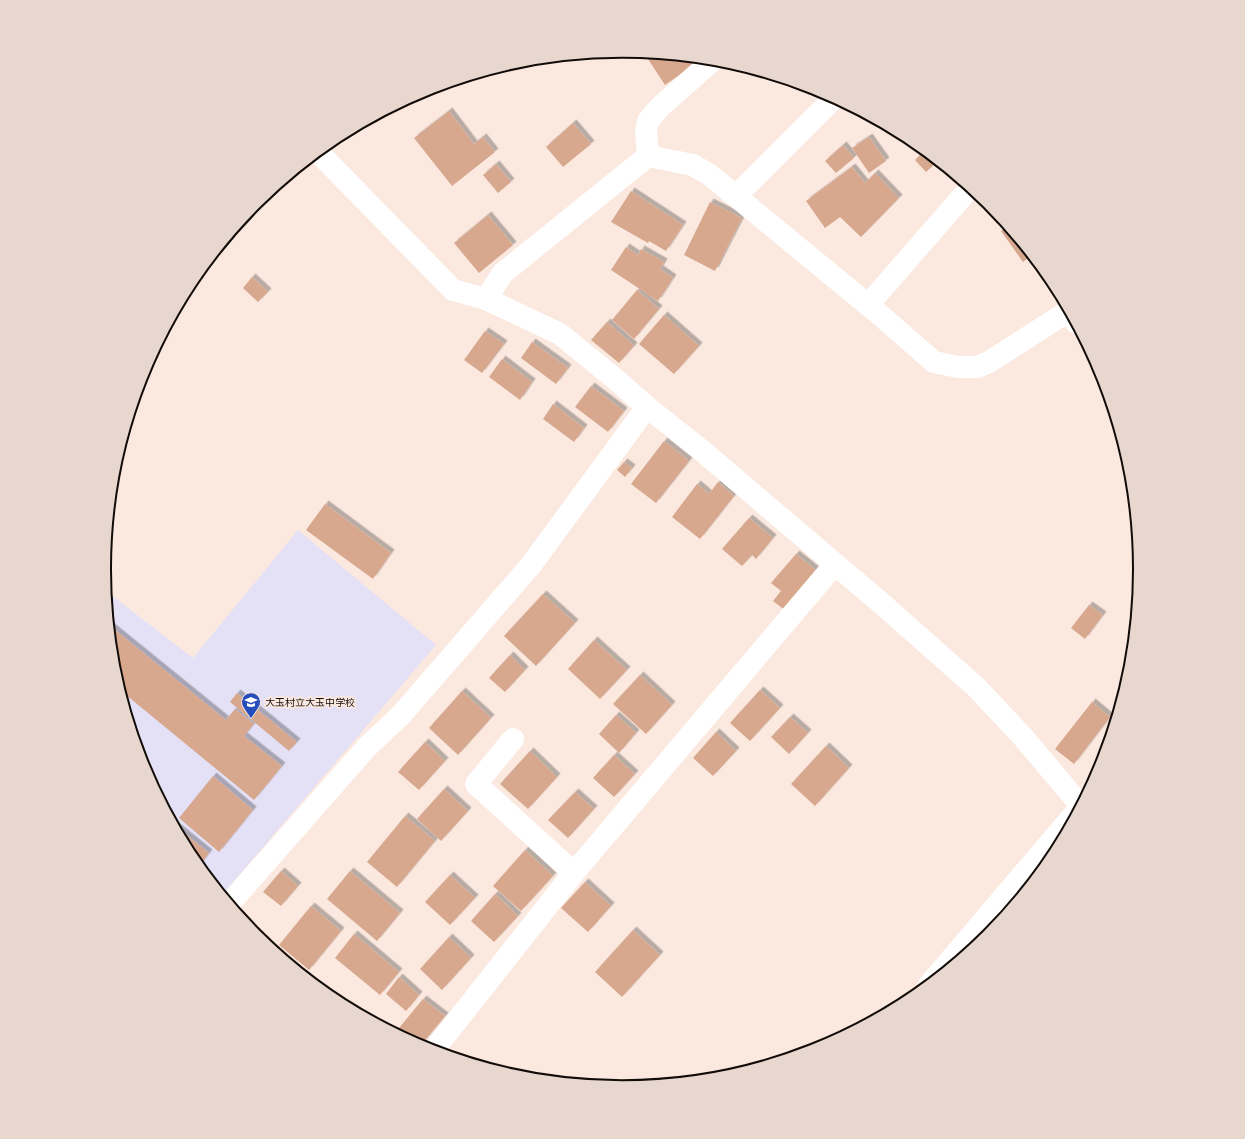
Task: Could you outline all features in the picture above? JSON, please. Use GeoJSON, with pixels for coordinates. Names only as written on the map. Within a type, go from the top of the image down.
{"type":"FeatureCollection","features":[{"type":"Feature","properties":{"kind":"street"},"geometry":{"type":"LineString","coordinates":[[648,156],[646,132],[648,122],[660,107],[707,65]]}},
{"type":"Feature","properties":{"kind":"street"},"geometry":{"type":"LineString","coordinates":[[736,196],[830,102]]}},
{"type":"Feature","properties":{"kind":"street"},"geometry":{"type":"LineString","coordinates":[[322,156],[453,290],[486,299],[560,334],[835,564],[976,687],[1023,737],[1078,802]]}},
{"type":"Feature","properties":{"kind":"street"},"geometry":{"type":"LineString","coordinates":[[648,156],[693,165],[710,175],[868,305],[934,362],[958,367],[977,367],[989,362],[1066,316]]}},
{"type":"Feature","properties":{"kind":"street"},"geometry":{"type":"LineString","coordinates":[[486,299],[503,273],[648,156]]}},
{"type":"Feature","properties":{"kind":"street"},"geometry":{"type":"LineString","coordinates":[[868,305],[962,196]]}},
{"type":"Feature","properties":{"kind":"street"},"geometry":{"type":"LineString","coordinates":[[232,900],[367,747],[401,715],[531,565],[646,407]]}},
{"type":"Feature","properties":{"kind":"street"},"geometry":{"type":"LineString","coordinates":[[437,1046],[574,873],[835,564]]}},
{"type":"Feature","properties":{"kind":"street"},"geometry":{"type":"LineString","coordinates":[[513,739],[476,784],[574,873]]}},
{"type":"Feature","properties":{"kind":"street"},"geometry":{"type":"LineString","coordinates":[[945,966],[1065,825]]}},
{"type":"Feature","properties":{"kind":"shaded area","name":"大玉村立大玉中学校"},"geometry":{"type":"Polygon","coordinates":[[[298,530],[436,645],[225,891],[197,854],[180,825],[164,796],[138,734],[128,702],[121,669],[115,636],[112,595],[193,658],[298,530]]]}},
{"type":"Feature","properties":{"kind":"building"},"geometry":{"type":"Polygon","coordinates":[[[648,59],[696,63],[665,85],[648,59]]]}},
{"type":"Feature","properties":{"kind":"building"},"geometry":{"type":"Polygon","coordinates":[[[449,111],[474,144],[483,137],[495,152],[452,186],[414,138],[449,111]]]}},
{"type":"Feature","properties":{"kind":"building"},"geometry":{"type":"Polygon","coordinates":[[[573,123],[591,144],[563,167],[546,147],[573,123]]]}},
{"type":"Feature","properties":{"kind":"building"},"geometry":{"type":"Polygon","coordinates":[[[869,137],[886,161],[869,173],[852,148],[869,137]]]}},
{"type":"Feature","properties":{"kind":"building"},"geometry":{"type":"Polygon","coordinates":[[[843,145],[854,158],[836,173],[825,161],[843,145]]]}},
{"type":"Feature","properties":{"kind":"building"},"geometry":{"type":"Polygon","coordinates":[[[921,154],[934,164],[926,172],[915,160],[921,154]]]}},
{"type":"Feature","properties":{"kind":"building"},"geometry":{"type":"Polygon","coordinates":[[[496,164],[511,182],[498,193],[483,175],[496,164]]]}},
{"type":"Feature","properties":{"kind":"building"},"geometry":{"type":"Polygon","coordinates":[[[852,167],[865,183],[875,173],[899,198],[861,237],[840,217],[825,228],[806,201],[852,167]]]}},
{"type":"Feature","properties":{"kind":"building"},"geometry":{"type":"Polygon","coordinates":[[[631,191],[683,225],[666,251],[649,241],[648,243],[611,222],[631,191]]]}},
{"type":"Feature","properties":{"kind":"building"},"geometry":{"type":"Polygon","coordinates":[[[710,202],[742,218],[715,271],[684,255],[710,202]]]}},
{"type":"Feature","properties":{"kind":"building"},"geometry":{"type":"Polygon","coordinates":[[[488,215],[513,245],[479,273],[454,243],[488,215]]]}},
{"type":"Feature","properties":{"kind":"building"},"geometry":{"type":"Polygon","coordinates":[[[1004,229],[1028,258],[1023,262],[1001,231],[1004,229]]]}},
{"type":"Feature","properties":{"kind":"building"},"geometry":{"type":"Polygon","coordinates":[[[626,247],[638,255],[641,249],[664,262],[660,269],[673,278],[658,301],[611,270],[626,247]]]}},
{"type":"Feature","properties":{"kind":"building"},"geometry":{"type":"Polygon","coordinates":[[[252,277],[268,292],[258,302],[243,288],[252,277]]]}},
{"type":"Feature","properties":{"kind":"building"},"geometry":{"type":"Polygon","coordinates":[[[637,290],[659,309],[634,339],[612,320],[637,290]]]}},
{"type":"Feature","properties":{"kind":"building"},"geometry":{"type":"Polygon","coordinates":[[[664,315],[699,346],[674,374],[639,344],[664,315]]]}},
{"type":"Feature","properties":{"kind":"building"},"geometry":{"type":"Polygon","coordinates":[[[607,322],[634,346],[619,363],[591,340],[607,322]]]}},
{"type":"Feature","properties":{"kind":"building"},"geometry":{"type":"Polygon","coordinates":[[[485,331],[504,344],[482,373],[464,360],[485,331]]]}},
{"type":"Feature","properties":{"kind":"building"},"geometry":{"type":"Polygon","coordinates":[[[532,342],[568,368],[556,384],[521,358],[532,342]]]}},
{"type":"Feature","properties":{"kind":"building"},"geometry":{"type":"Polygon","coordinates":[[[502,359],[532,382],[520,400],[489,377],[502,359]]]}},
{"type":"Feature","properties":{"kind":"building"},"geometry":{"type":"Polygon","coordinates":[[[591,386],[624,411],[608,432],[575,407],[591,386]]]}},
{"type":"Feature","properties":{"kind":"building"},"geometry":{"type":"Polygon","coordinates":[[[553,404],[584,428],[574,442],[543,419],[553,404]]]}},
{"type":"Feature","properties":{"kind":"building"},"geometry":{"type":"Polygon","coordinates":[[[664,441],[689,461],[656,503],[631,484],[664,441]]]}},
{"type":"Feature","properties":{"kind":"building"},"geometry":{"type":"Polygon","coordinates":[[[624,462],[632,468],[625,477],[617,470],[624,462]]]}},
{"type":"Feature","properties":{"kind":"building"},"geometry":{"type":"Polygon","coordinates":[[[718,482],[734,496],[700,539],[672,517],[697,484],[709,494],[718,482]]]}},
{"type":"Feature","properties":{"kind":"building"},"geometry":{"type":"Polygon","coordinates":[[[325,504],[391,553],[373,579],[306,530],[325,504]]]}},
{"type":"Feature","properties":{"kind":"building"},"geometry":{"type":"Polygon","coordinates":[[[749,518],[773,538],[756,559],[752,555],[742,566],[722,549],[749,518]]]}},
{"type":"Feature","properties":{"kind":"building"},"geometry":{"type":"Polygon","coordinates":[[[796,554],[818,572],[786,611],[773,601],[781,591],[771,583],[796,554]]]}},
{"type":"Feature","properties":{"kind":"building"},"geometry":{"type":"Polygon","coordinates":[[[543,594],[575,623],[536,666],[504,636],[543,594]]]}},
{"type":"Feature","properties":{"kind":"building"},"geometry":{"type":"Polygon","coordinates":[[[1089,605],[1103,615],[1085,639],[1071,628],[1089,605]]]}},
{"type":"Feature","properties":{"kind":"building"},"geometry":{"type":"Polygon","coordinates":[[[114,629],[226,720],[235,709],[254,724],[244,736],[282,766],[254,800],[127,695],[114,629]]]}},
{"type":"Feature","properties":{"kind":"building"},"geometry":{"type":"Polygon","coordinates":[[[594,640],[627,670],[600,699],[568,669],[594,640]]]}},
{"type":"Feature","properties":{"kind":"building"},"geometry":{"type":"Polygon","coordinates":[[[510,655],[525,670],[505,692],[489,678],[510,655]]]}},
{"type":"Feature","properties":{"kind":"building"},"geometry":{"type":"Polygon","coordinates":[[[640,675],[672,705],[646,734],[613,704],[640,675]]]}},
{"type":"Feature","properties":{"kind":"building"},"geometry":{"type":"Polygon","coordinates":[[[760,690],[780,708],[750,741],[730,723],[760,690]]]}},
{"type":"Feature","properties":{"kind":"building"},"geometry":{"type":"Polygon","coordinates":[[[462,691],[491,718],[458,755],[429,728],[462,691]]]}},
{"type":"Feature","properties":{"kind":"building"},"geometry":{"type":"Polygon","coordinates":[[[237,693],[297,742],[289,751],[230,702],[237,693]]]}},
{"type":"Feature","properties":{"kind":"building"},"geometry":{"type":"Polygon","coordinates":[[[1092,702],[1110,717],[1074,764],[1055,749],[1092,702]]]}},
{"type":"Feature","properties":{"kind":"building"},"geometry":{"type":"Polygon","coordinates":[[[616,715],[636,733],[619,753],[599,734],[616,715]]]}},
{"type":"Feature","properties":{"kind":"building"},"geometry":{"type":"Polygon","coordinates":[[[790,717],[808,733],[789,754],[771,737],[790,717]]]}},
{"type":"Feature","properties":{"kind":"building"},"geometry":{"type":"Polygon","coordinates":[[[716,732],[736,751],[713,776],[693,758],[716,732]]]}},
{"type":"Feature","properties":{"kind":"building"},"geometry":{"type":"Polygon","coordinates":[[[425,742],[445,761],[419,790],[398,772],[425,742]]]}},
{"type":"Feature","properties":{"kind":"building"},"geometry":{"type":"Polygon","coordinates":[[[826,746],[849,768],[815,806],[791,784],[826,746]]]}},
{"type":"Feature","properties":{"kind":"building"},"geometry":{"type":"Polygon","coordinates":[[[530,751],[557,777],[528,809],[500,784],[530,751]]]}},
{"type":"Feature","properties":{"kind":"building"},"geometry":{"type":"Polygon","coordinates":[[[614,755],[635,774],[614,797],[593,778],[614,755]]]}},
{"type":"Feature","properties":{"kind":"building"},"geometry":{"type":"Polygon","coordinates":[[[213,776],[253,810],[219,852],[179,818],[213,776]]]}},
{"type":"Feature","properties":{"kind":"building"},"geometry":{"type":"Polygon","coordinates":[[[444,789],[468,811],[441,841],[417,819],[444,789]]]}},
{"type":"Feature","properties":{"kind":"building"},"geometry":{"type":"Polygon","coordinates":[[[575,792],[594,809],[568,838],[548,820],[575,792]]]}},
{"type":"Feature","properties":{"kind":"building"},"geometry":{"type":"Polygon","coordinates":[[[405,816],[435,841],[397,887],[367,862],[405,816]]]}},
{"type":"Feature","properties":{"kind":"building"},"geometry":{"type":"Polygon","coordinates":[[[185,834],[209,853],[203,861],[185,834]]]}},
{"type":"Feature","properties":{"kind":"building"},"geometry":{"type":"Polygon","coordinates":[[[525,850],[553,876],[521,911],[493,886],[525,850]]]}},
{"type":"Feature","properties":{"kind":"building"},"geometry":{"type":"Polygon","coordinates":[[[281,871],[298,886],[281,906],[263,892],[281,871]]]}},
{"type":"Feature","properties":{"kind":"building"},"geometry":{"type":"Polygon","coordinates":[[[350,871],[400,913],[377,941],[327,899],[350,871]]]}},
{"type":"Feature","properties":{"kind":"building"},"geometry":{"type":"Polygon","coordinates":[[[450,875],[475,898],[450,925],[425,902],[450,875]]]}},
{"type":"Feature","properties":{"kind":"building"},"geometry":{"type":"Polygon","coordinates":[[[585,882],[611,906],[588,932],[561,908],[585,882]]]}},
{"type":"Feature","properties":{"kind":"building"},"geometry":{"type":"Polygon","coordinates":[[[495,894],[518,916],[494,942],[471,921],[495,894]]]}},
{"type":"Feature","properties":{"kind":"building"},"geometry":{"type":"Polygon","coordinates":[[[311,906],[341,931],[309,970],[279,945],[311,906]]]}},
{"type":"Feature","properties":{"kind":"building"},"geometry":{"type":"Polygon","coordinates":[[[633,930],[660,955],[622,997],[595,972],[633,930]]]}},
{"type":"Feature","properties":{"kind":"building"},"geometry":{"type":"Polygon","coordinates":[[[354,934],[399,972],[380,995],[335,958],[354,934]]]}},
{"type":"Feature","properties":{"kind":"building"},"geometry":{"type":"Polygon","coordinates":[[[449,937],[471,958],[442,990],[420,969],[449,937]]]}},
{"type":"Feature","properties":{"kind":"building"},"geometry":{"type":"Polygon","coordinates":[[[399,977],[419,995],[406,1011],[386,994],[399,977]]]}},
{"type":"Feature","properties":{"kind":"building"},"geometry":{"type":"Polygon","coordinates":[[[423,999],[445,1016],[424,1041],[398,1029],[423,999]]]}},
{"type":"Feature","properties":{"kind":"place","name":"大玉村立大玉中学校"},"geometry":{"type":"Point","coordinates":[251,719]}}]}
